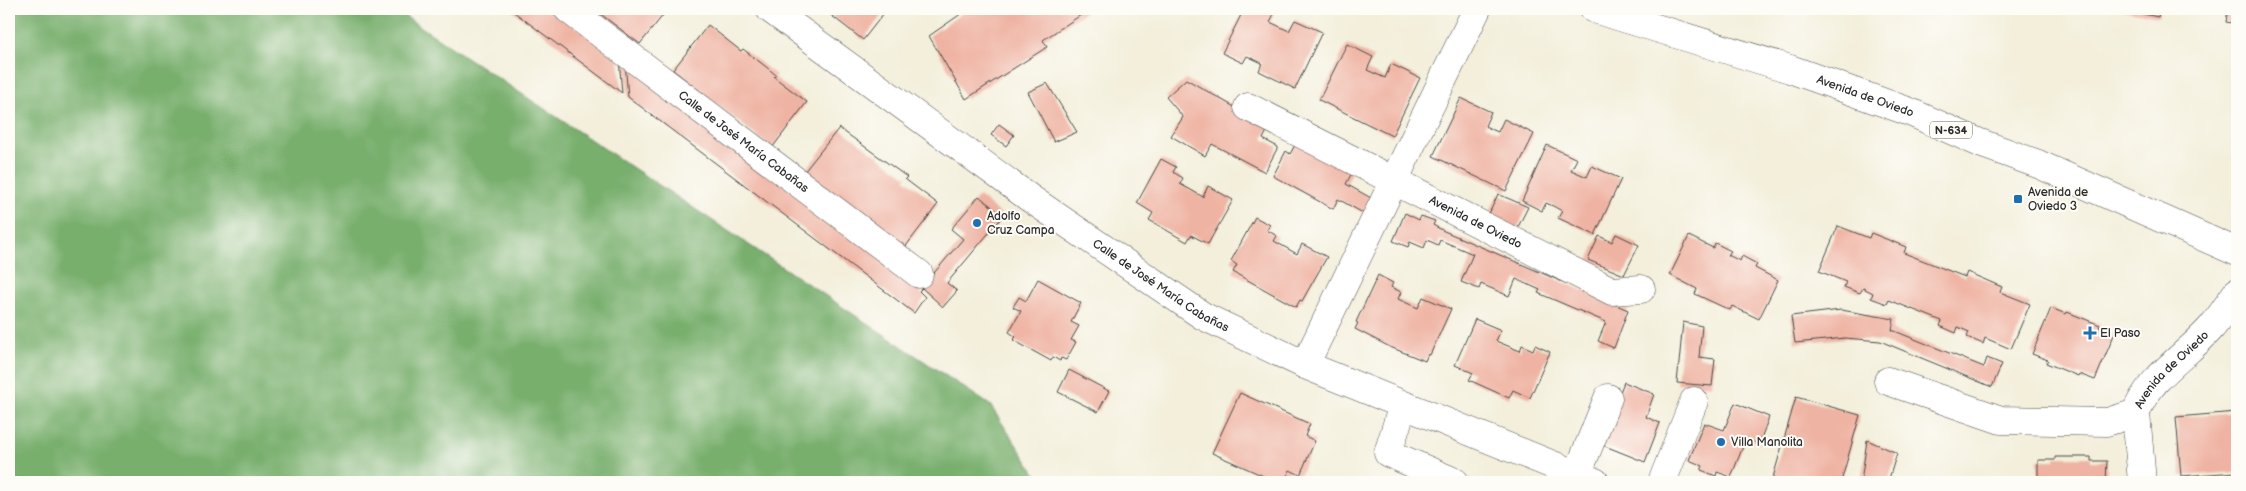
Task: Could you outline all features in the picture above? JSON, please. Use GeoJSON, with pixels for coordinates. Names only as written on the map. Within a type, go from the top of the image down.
{"type":"FeatureCollection","features":[{"type":"Feature","properties":{"kind":"main road","name":"Calle de José María Cabañas"},"geometry":{"type":"LineString","coordinates":[[568,9],[919,274]]}},
{"type":"Feature","properties":{"kind":"main road","name":"Calle de José María Cabañas"},"geometry":{"type":"LineString","coordinates":[[770,9],[913,114],[1168,294],[1227,328],[1305,365],[1586,478]]}},
{"type":"Feature","properties":{"kind":"main road"},"geometry":{"type":"LineString","coordinates":[[1305,365],[1477,9]]}},
{"type":"Feature","properties":{"kind":"main road","name":"Avenida de Oviedo"},"geometry":{"type":"LineString","coordinates":[[1595,9],[1790,69],[1910,112],[1980,143],[2038,164],[2237,252]]}},
{"type":"Feature","properties":{"kind":"main road","name":"Avenida de Oviedo"},"geometry":{"type":"LineString","coordinates":[[1248,107],[1612,291],[1641,290]]}},
{"type":"Feature","properties":{"kind":"main road","name":"Avenida de Oviedo"},"geometry":{"type":"LineString","coordinates":[[1888,381],[2001,420],[2107,422],[2136,413],[2145,394],[2210,329],[2237,292]]}},
{"type":"Feature","properties":{"kind":"main road"},"geometry":{"type":"LineString","coordinates":[[1586,478],[1608,398]]}},
{"type":"Feature","properties":{"kind":"main road"},"geometry":{"type":"LineString","coordinates":[[1662,482],[1694,401]]}},
{"type":"Feature","properties":{"kind":"main road"},"geometry":{"type":"LineString","coordinates":[[1403,405],[1388,453],[1455,482]]}},
{"type":"Feature","properties":{"kind":"main road"},"geometry":{"type":"LineString","coordinates":[[2136,413],[2142,482]]}},
{"type":"Feature","properties":{"kind":"green space"},"geometry":{"type":"Polygon","coordinates":[[[9,9],[394,9],[990,405],[1041,482],[9,482],[9,9]]]}},
{"type":"Feature","properties":{"kind":"building"},"geometry":{"type":"Polygon","coordinates":[[[510,9],[552,9],[619,59],[622,93],[510,9]]]}},
{"type":"Feature","properties":{"kind":"building"},"geometry":{"type":"Polygon","coordinates":[[[594,9],[668,9],[640,44],[594,9]]]}},
{"type":"Feature","properties":{"kind":"building"},"geometry":{"type":"Polygon","coordinates":[[[823,9],[879,9],[884,13],[863,40],[823,9]]]}},
{"type":"Feature","properties":{"kind":"building"},"geometry":{"type":"Polygon","coordinates":[[[968,9],[1090,9],[1043,40],[1047,47],[966,99],[929,36],[968,9]]]}},
{"type":"Feature","properties":{"kind":"building"},"geometry":{"type":"Polygon","coordinates":[[[1244,9],[1251,13],[1254,9],[1265,9],[1274,14],[1270,22],[1289,31],[1295,20],[1322,32],[1295,89],[1259,71],[1262,63],[1247,56],[1243,63],[1222,53],[1244,9]]]}},
{"type":"Feature","properties":{"kind":"building"},"geometry":{"type":"Polygon","coordinates":[[[2119,9],[2160,9],[2158,17],[2119,9]]]}},
{"type":"Feature","properties":{"kind":"building"},"geometry":{"type":"Polygon","coordinates":[[[2228,9],[2237,9],[2237,24],[2226,22],[2228,9]]]}},
{"type":"Feature","properties":{"kind":"building"},"geometry":{"type":"Polygon","coordinates":[[[708,25],[741,51],[743,49],[765,66],[776,75],[774,77],[807,102],[772,148],[673,70],[708,25]]]}},
{"type":"Feature","properties":{"kind":"building"},"geometry":{"type":"Polygon","coordinates":[[[1347,44],[1373,57],[1367,70],[1385,78],[1391,64],[1420,78],[1392,136],[1319,100],[1347,44]]]}},
{"type":"Feature","properties":{"kind":"building"},"geometry":{"type":"Polygon","coordinates":[[[625,62],[922,287],[963,239],[951,229],[979,196],[1003,216],[947,283],[957,291],[943,307],[922,288],[919,291],[925,297],[914,313],[628,97],[625,62]]]}},
{"type":"Feature","properties":{"kind":"building"},"geometry":{"type":"Polygon","coordinates":[[[1186,79],[1269,127],[1263,139],[1278,147],[1265,172],[1212,144],[1205,156],[1171,136],[1183,117],[1166,97],[1186,79]]]}},
{"type":"Feature","properties":{"kind":"building"},"geometry":{"type":"Polygon","coordinates":[[[1047,83],[1077,132],[1054,142],[1028,92],[1047,83]]]}},
{"type":"Feature","properties":{"kind":"building"},"geometry":{"type":"Polygon","coordinates":[[[1461,98],[1491,112],[1485,126],[1491,129],[1498,132],[1504,119],[1534,134],[1506,191],[1433,156],[1461,98]]]}},
{"type":"Feature","properties":{"kind":"building"},"geometry":{"type":"Polygon","coordinates":[[[999,124],[1014,135],[1006,146],[991,135],[999,124]]]}},
{"type":"Feature","properties":{"kind":"building"},"geometry":{"type":"Polygon","coordinates":[[[839,128],[907,177],[905,179],[938,204],[903,250],[804,172],[839,128]]]}},
{"type":"Feature","properties":{"kind":"building"},"geometry":{"type":"Polygon","coordinates":[[[1299,138],[1354,169],[1346,184],[1371,198],[1363,213],[1338,199],[1333,209],[1273,176],[1286,151],[1290,154],[1299,138]]]}},
{"type":"Feature","properties":{"kind":"building"},"geometry":{"type":"Polygon","coordinates":[[[1547,145],[1577,159],[1571,170],[1587,177],[1592,166],[1621,179],[1595,235],[1558,218],[1562,211],[1553,206],[1546,203],[1542,211],[1522,201],[1547,145]]]}},
{"type":"Feature","properties":{"kind":"building"},"geometry":{"type":"Polygon","coordinates":[[[1161,159],[1176,167],[1173,172],[1183,178],[1180,184],[1203,197],[1208,186],[1233,200],[1208,244],[1191,235],[1187,242],[1149,220],[1153,213],[1137,203],[1161,159]]]}},
{"type":"Feature","properties":{"kind":"building"},"geometry":{"type":"Polygon","coordinates":[[[1498,194],[1528,207],[1517,229],[1488,216],[1498,194]]]}},
{"type":"Feature","properties":{"kind":"building"},"geometry":{"type":"Polygon","coordinates":[[[1405,213],[1419,220],[1421,216],[1435,221],[1433,225],[1444,231],[1628,310],[1614,348],[1598,341],[1606,322],[1538,293],[1540,290],[1516,279],[1509,296],[1481,284],[1479,289],[1461,282],[1473,254],[1440,240],[1438,245],[1427,240],[1424,248],[1410,242],[1408,247],[1393,241],[1405,213]]]}},
{"type":"Feature","properties":{"kind":"building"},"geometry":{"type":"Polygon","coordinates":[[[1255,217],[1270,225],[1267,230],[1277,236],[1274,241],[1297,254],[1302,244],[1327,257],[1302,301],[1300,300],[1296,307],[1233,272],[1237,265],[1231,261],[1255,217]]]}},
{"type":"Feature","properties":{"kind":"building"},"geometry":{"type":"Polygon","coordinates":[[[1838,226],[1869,238],[1871,233],[1906,247],[1904,253],[1965,277],[1967,272],[2002,287],[2000,292],[2030,304],[2011,349],[1985,338],[1983,344],[1967,337],[1969,332],[1958,327],[1956,333],[1940,326],[1942,321],[1889,300],[1887,304],[1871,298],[1873,293],[1863,288],[1860,293],[1844,287],[1846,282],[1819,271],[1838,226]]]}},
{"type":"Feature","properties":{"kind":"building"},"geometry":{"type":"Polygon","coordinates":[[[1616,234],[1639,245],[1624,275],[1588,260],[1599,236],[1612,242],[1616,234]]]}},
{"type":"Feature","properties":{"kind":"building"},"geometry":{"type":"Polygon","coordinates":[[[1689,236],[1713,248],[1715,243],[1731,251],[1728,255],[1740,261],[1742,256],[1757,264],[1755,268],[1778,280],[1759,319],[1732,306],[1730,310],[1695,294],[1697,289],[1670,275],[1689,236]]]}},
{"type":"Feature","properties":{"kind":"building"},"geometry":{"type":"Polygon","coordinates":[[[1378,275],[1393,283],[1391,287],[1401,292],[1398,299],[1418,308],[1423,297],[1451,309],[1430,355],[1428,354],[1425,361],[1390,347],[1355,329],[1358,323],[1356,322],[1378,275]]]}},
{"type":"Feature","properties":{"kind":"building"},"geometry":{"type":"Polygon","coordinates":[[[1038,279],[1081,303],[1071,322],[1079,326],[1071,340],[1076,342],[1066,360],[1061,358],[1060,361],[1053,357],[1051,361],[1013,340],[1016,337],[1009,332],[1021,311],[1013,307],[1019,297],[1026,301],[1038,279]]]}},
{"type":"Feature","properties":{"kind":"building"},"geometry":{"type":"Polygon","coordinates":[[[2051,308],[2100,325],[2099,328],[2114,335],[2095,380],[2079,374],[2078,376],[2046,363],[2048,360],[2032,354],[2051,308]]]}},
{"type":"Feature","properties":{"kind":"building"},"geometry":{"type":"Polygon","coordinates":[[[1841,310],[1894,319],[1892,330],[1984,367],[1987,358],[2002,364],[1992,387],[1880,341],[1845,338],[1795,343],[1791,316],[1841,310]]]}},
{"type":"Feature","properties":{"kind":"building"},"geometry":{"type":"Polygon","coordinates":[[[1475,319],[1501,330],[1496,341],[1520,351],[1522,345],[1533,350],[1535,345],[1550,352],[1530,398],[1513,390],[1509,398],[1469,380],[1473,373],[1455,365],[1475,319]]]}},
{"type":"Feature","properties":{"kind":"building"},"geometry":{"type":"Polygon","coordinates":[[[1683,322],[1702,326],[1699,357],[1715,359],[1712,386],[1677,383],[1683,322]]]}},
{"type":"Feature","properties":{"kind":"building"},"geometry":{"type":"Polygon","coordinates":[[[1069,370],[1109,391],[1098,412],[1058,392],[1069,370]]]}},
{"type":"Feature","properties":{"kind":"building"},"geometry":{"type":"Polygon","coordinates":[[[1624,382],[1654,394],[1646,417],[1660,423],[1645,462],[1600,444],[1624,382]]]}},
{"type":"Feature","properties":{"kind":"building"},"geometry":{"type":"Polygon","coordinates":[[[1240,393],[1310,424],[1305,436],[1315,441],[1300,475],[1290,470],[1284,482],[1277,482],[1212,453],[1240,393]]]}},
{"type":"Feature","properties":{"kind":"building"},"geometry":{"type":"Polygon","coordinates":[[[1796,397],[1860,415],[1841,482],[1772,481],[1796,397]]]}},
{"type":"Feature","properties":{"kind":"building","name":"Villa Manolita"},"geometry":{"type":"Polygon","coordinates":[[[1735,403],[1769,417],[1759,444],[1746,439],[1731,477],[1717,472],[1716,476],[1701,470],[1703,466],[1689,460],[1704,423],[1724,430],[1735,403]]]}},
{"type":"Feature","properties":{"kind":"building"},"geometry":{"type":"Polygon","coordinates":[[[2237,412],[2237,438],[2234,438],[2237,472],[2181,476],[2176,417],[2237,412]]]}},
{"type":"Feature","properties":{"kind":"building"},"geometry":{"type":"Polygon","coordinates":[[[1867,440],[1897,453],[1888,482],[1861,482],[1867,440]]]}},
{"type":"Feature","properties":{"kind":"building"},"geometry":{"type":"Polygon","coordinates":[[[2055,457],[2091,457],[2091,461],[2107,461],[2106,482],[2038,482],[2038,460],[2055,460],[2055,457]]]}},
{"type":"Feature","properties":{"kind":"place","name":"Avenida de Oviedo 3"},"geometry":{"type":"Point","coordinates":[2018,199]}},
{"type":"Feature","properties":{"kind":"place","name":"Adolfo Cruz Campa"},"geometry":{"type":"Point","coordinates":[977,223]}},
{"type":"Feature","properties":{"kind":"place","name":"El Paso"},"geometry":{"type":"Point","coordinates":[2090,333]}},
{"type":"Feature","properties":{"kind":"place","name":"Villa Manolita"},"geometry":{"type":"Point","coordinates":[1721,442]}}]}
